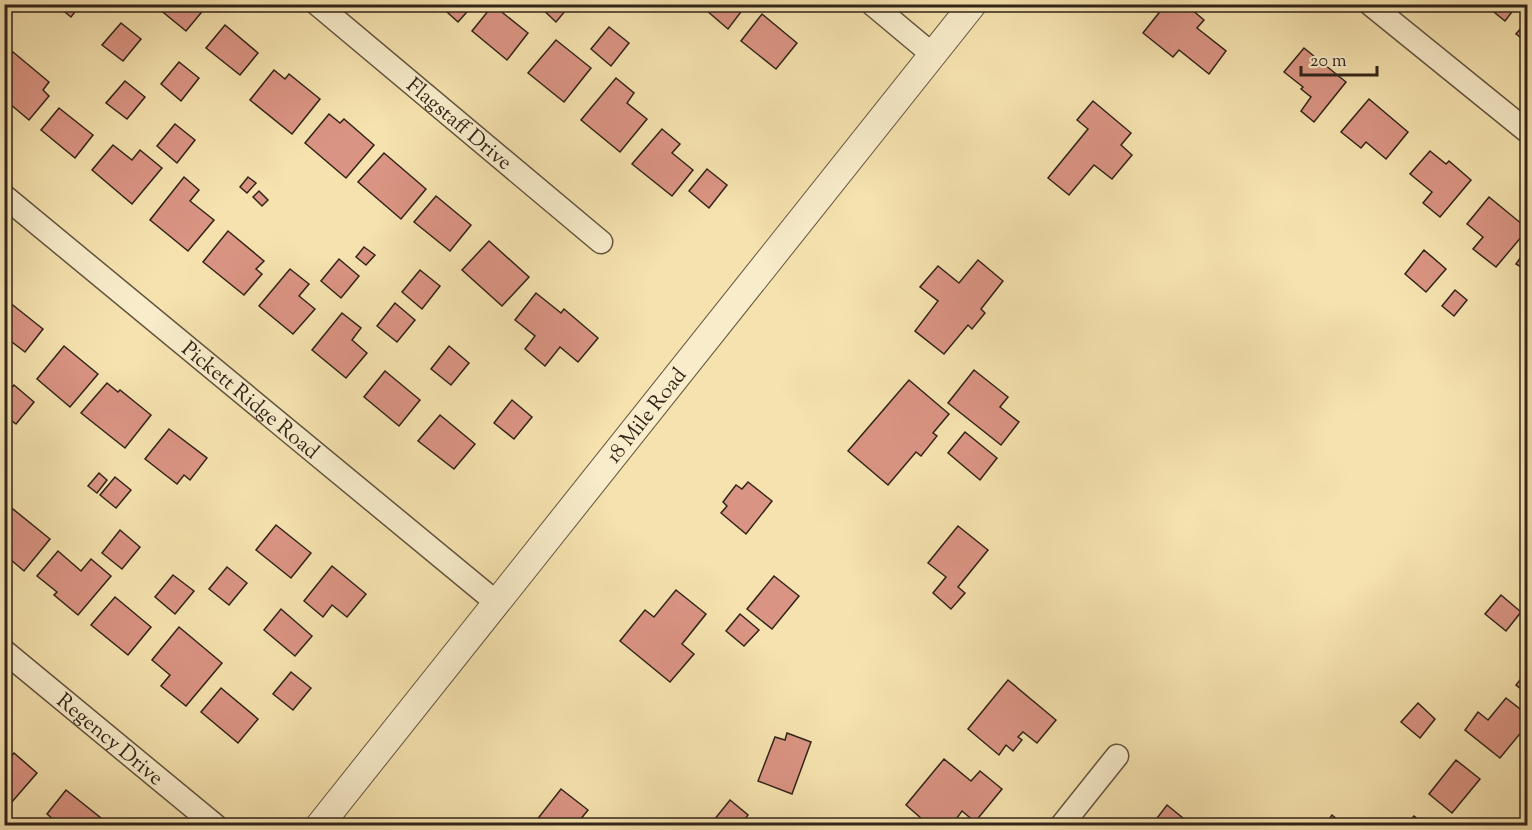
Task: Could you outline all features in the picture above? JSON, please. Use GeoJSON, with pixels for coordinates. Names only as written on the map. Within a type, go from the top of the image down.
{"type":"FeatureCollection","features":[{"type":"Feature","properties":{"kind":"street","name":"Flagstaff Drive"},"geometry":{"type":"LineString","coordinates":[[317,4],[601,242]]}},
{"type":"Feature","properties":{"kind":"street"},"geometry":{"type":"LineString","coordinates":[[872,4],[933,55]]}},
{"type":"Feature","properties":{"kind":"street","name":"18 Mile Road"},"geometry":{"type":"LineString","coordinates":[[320,825],[973,4]]}},
{"type":"Feature","properties":{"kind":"street"},"geometry":{"type":"LineString","coordinates":[[1370,4],[1527,132]]}},
{"type":"Feature","properties":{"kind":"street","name":"Pickett Ridge Road"},"geometry":{"type":"LineString","coordinates":[[4,196],[496,603]]}},
{"type":"Feature","properties":{"kind":"street","name":"Regency Drive"},"geometry":{"type":"LineString","coordinates":[[4,651],[216,825]]}},
{"type":"Feature","properties":{"kind":"street"},"geometry":{"type":"LineString","coordinates":[[1061,825],[1117,756]]}},
{"type":"Feature","properties":{"kind":"building"},"geometry":{"type":"Polygon","coordinates":[[[55,4],[81,4],[71,17],[55,4]]]}},
{"type":"Feature","properties":{"kind":"building"},"geometry":{"type":"Polygon","coordinates":[[[153,4],[200,4],[205,8],[186,31],[153,4]]]}},
{"type":"Feature","properties":{"kind":"building"},"geometry":{"type":"Polygon","coordinates":[[[438,4],[474,4],[458,22],[438,4]]]}},
{"type":"Feature","properties":{"kind":"building"},"geometry":{"type":"Polygon","coordinates":[[[537,4],[571,4],[556,22],[537,4]]]}},
{"type":"Feature","properties":{"kind":"building"},"geometry":{"type":"Polygon","coordinates":[[[699,4],[747,4],[728,29],[699,4]]]}},
{"type":"Feature","properties":{"kind":"building"},"geometry":{"type":"Polygon","coordinates":[[[1166,4],[1185,4],[1204,20],[1197,28],[1226,51],[1209,74],[1179,50],[1173,57],[1143,33],[1166,4]]]}},
{"type":"Feature","properties":{"kind":"building"},"geometry":{"type":"Polygon","coordinates":[[[1484,4],[1518,4],[1505,21],[1484,4]]]}},
{"type":"Feature","properties":{"kind":"building"},"geometry":{"type":"Polygon","coordinates":[[[493,5],[528,33],[507,60],[472,31],[493,5]]]}},
{"type":"Feature","properties":{"kind":"building"},"geometry":{"type":"Polygon","coordinates":[[[762,14],[797,43],[776,69],[741,41],[762,14]]]}},
{"type":"Feature","properties":{"kind":"building"},"geometry":{"type":"Polygon","coordinates":[[[1528,20],[1528,43],[1516,34],[1528,20]]]}},
{"type":"Feature","properties":{"kind":"building"},"geometry":{"type":"Polygon","coordinates":[[[121,23],[141,39],[123,61],[102,45],[121,23]]]}},
{"type":"Feature","properties":{"kind":"building"},"geometry":{"type":"Polygon","coordinates":[[[225,25],[258,53],[240,75],[206,48],[225,25]]]}},
{"type":"Feature","properties":{"kind":"building"},"geometry":{"type":"Polygon","coordinates":[[[609,27],[629,43],[611,66],[591,49],[609,27]]]}},
{"type":"Feature","properties":{"kind":"building"},"geometry":{"type":"Polygon","coordinates":[[[556,40],[591,68],[564,102],[528,73],[556,40]]]}},
{"type":"Feature","properties":{"kind":"building"},"geometry":{"type":"Polygon","coordinates":[[[1304,48],[1346,82],[1314,122],[1301,111],[1311,97],[1301,89],[1303,87],[1284,72],[1304,48]]]}},
{"type":"Feature","properties":{"kind":"building"},"geometry":{"type":"Polygon","coordinates":[[[13,52],[49,82],[43,90],[49,96],[29,120],[4,99],[4,63],[13,52]]]}},
{"type":"Feature","properties":{"kind":"building"},"geometry":{"type":"Polygon","coordinates":[[[179,62],[199,78],[181,101],[161,84],[179,62]]]}},
{"type":"Feature","properties":{"kind":"building"},"geometry":{"type":"Polygon","coordinates":[[[274,70],[285,79],[289,74],[320,99],[292,134],[250,100],[274,70]]]}},
{"type":"Feature","properties":{"kind":"building"},"geometry":{"type":"Polygon","coordinates":[[[616,78],[634,93],[627,103],[647,119],[620,152],[581,120],[616,78]]]}},
{"type":"Feature","properties":{"kind":"building"},"geometry":{"type":"Polygon","coordinates":[[[125,81],[145,97],[127,119],[106,103],[125,81]]]}},
{"type":"Feature","properties":{"kind":"building"},"geometry":{"type":"Polygon","coordinates":[[[1369,99],[1408,132],[1386,159],[1366,142],[1361,148],[1341,132],[1369,99]]]}},
{"type":"Feature","properties":{"kind":"building"},"geometry":{"type":"Polygon","coordinates":[[[1093,101],[1131,133],[1121,145],[1132,155],[1112,179],[1094,165],[1069,195],[1048,178],[1088,129],[1077,120],[1093,101]]]}},
{"type":"Feature","properties":{"kind":"building"},"geometry":{"type":"Polygon","coordinates":[[[59,108],[93,135],[75,158],[41,130],[59,108]]]}},
{"type":"Feature","properties":{"kind":"building"},"geometry":{"type":"Polygon","coordinates":[[[329,114],[340,123],[344,119],[374,145],[346,178],[305,143],[329,114]]]}},
{"type":"Feature","properties":{"kind":"building"},"geometry":{"type":"Polygon","coordinates":[[[175,124],[195,140],[177,163],[157,146],[175,124]]]}},
{"type":"Feature","properties":{"kind":"building"},"geometry":{"type":"Polygon","coordinates":[[[662,129],[680,144],[672,153],[693,170],[672,196],[632,164],[662,129]]]}},
{"type":"Feature","properties":{"kind":"building"},"geometry":{"type":"Polygon","coordinates":[[[113,145],[132,160],[140,150],[162,168],[132,204],[92,170],[113,145]]]}},
{"type":"Feature","properties":{"kind":"building"},"geometry":{"type":"Polygon","coordinates":[[[1430,151],[1446,164],[1449,161],[1471,180],[1440,217],[1423,203],[1432,192],[1410,174],[1430,151]]]}},
{"type":"Feature","properties":{"kind":"building"},"geometry":{"type":"Polygon","coordinates":[[[384,153],[426,189],[401,219],[358,182],[384,153]]]}},
{"type":"Feature","properties":{"kind":"building"},"geometry":{"type":"Polygon","coordinates":[[[707,169],[727,185],[709,208],[689,191],[707,169]]]}},
{"type":"Feature","properties":{"kind":"building"},"geometry":{"type":"Polygon","coordinates":[[[184,177],[199,190],[190,201],[214,220],[188,251],[150,220],[184,177]]]}},
{"type":"Feature","properties":{"kind":"building"},"geometry":{"type":"Polygon","coordinates":[[[248,177],[256,183],[247,193],[240,187],[248,177]]]}},
{"type":"Feature","properties":{"kind":"building"},"geometry":{"type":"Polygon","coordinates":[[[259,191],[268,200],[262,206],[253,197],[259,191]]]}},
{"type":"Feature","properties":{"kind":"building"},"geometry":{"type":"Polygon","coordinates":[[[436,196],[471,225],[450,251],[414,222],[436,196]]]}},
{"type":"Feature","properties":{"kind":"building"},"geometry":{"type":"Polygon","coordinates":[[[1489,197],[1528,229],[1496,267],[1473,249],[1483,237],[1467,224],[1489,197]]]}},
{"type":"Feature","properties":{"kind":"building"},"geometry":{"type":"Polygon","coordinates":[[[228,231],[264,261],[256,269],[262,274],[244,295],[203,262],[228,231]]]}},
{"type":"Feature","properties":{"kind":"building"},"geometry":{"type":"Polygon","coordinates":[[[489,241],[529,277],[502,306],[462,270],[489,241]]]}},
{"type":"Feature","properties":{"kind":"building"},"geometry":{"type":"Polygon","coordinates":[[[364,247],[375,255],[366,265],[356,257],[364,247]]]}},
{"type":"Feature","properties":{"kind":"building"},"geometry":{"type":"Polygon","coordinates":[[[1528,247],[1528,271],[1516,264],[1528,247]]]}},
{"type":"Feature","properties":{"kind":"building"},"geometry":{"type":"Polygon","coordinates":[[[1424,250],[1446,269],[1426,292],[1405,274],[1424,250]]]}},
{"type":"Feature","properties":{"kind":"building"},"geometry":{"type":"Polygon","coordinates":[[[339,259],[359,276],[341,298],[321,281],[339,259]]]}},
{"type":"Feature","properties":{"kind":"building"},"geometry":{"type":"Polygon","coordinates":[[[978,260],[1003,281],[981,309],[985,313],[972,329],[968,325],[944,354],[915,331],[938,301],[920,287],[938,266],[959,283],[978,260]]]}},
{"type":"Feature","properties":{"kind":"building"},"geometry":{"type":"Polygon","coordinates":[[[290,269],[309,284],[299,296],[315,309],[293,334],[259,306],[290,269]]]}},
{"type":"Feature","properties":{"kind":"building"},"geometry":{"type":"Polygon","coordinates":[[[420,270],[440,286],[422,309],[402,292],[420,270]]]}},
{"type":"Feature","properties":{"kind":"building"},"geometry":{"type":"Polygon","coordinates":[[[1455,290],[1467,300],[1454,316],[1442,306],[1455,290]]]}},
{"type":"Feature","properties":{"kind":"building"},"geometry":{"type":"Polygon","coordinates":[[[536,293],[561,313],[564,309],[598,338],[578,362],[560,347],[545,366],[525,349],[535,336],[515,320],[536,293]]]}},
{"type":"Feature","properties":{"kind":"building"},"geometry":{"type":"Polygon","coordinates":[[[9,302],[43,329],[25,352],[4,336],[4,308],[9,302]]]}},
{"type":"Feature","properties":{"kind":"building"},"geometry":{"type":"Polygon","coordinates":[[[395,303],[415,320],[397,342],[377,326],[395,303]]]}},
{"type":"Feature","properties":{"kind":"building"},"geometry":{"type":"Polygon","coordinates":[[[342,313],[361,328],[352,340],[367,353],[346,378],[312,350],[342,313]]]}},
{"type":"Feature","properties":{"kind":"building"},"geometry":{"type":"Polygon","coordinates":[[[64,346],[98,374],[70,407],[37,379],[64,346]]]}},
{"type":"Feature","properties":{"kind":"building"},"geometry":{"type":"Polygon","coordinates":[[[449,346],[469,363],[451,385],[431,369],[449,346]]]}},
{"type":"Feature","properties":{"kind":"building"},"geometry":{"type":"Polygon","coordinates":[[[974,370],[1008,397],[1000,407],[1019,422],[1001,445],[948,403],[974,370]]]}},
{"type":"Feature","properties":{"kind":"building"},"geometry":{"type":"Polygon","coordinates":[[[385,371],[420,400],[399,426],[364,397],[385,371]]]}},
{"type":"Feature","properties":{"kind":"building"},"geometry":{"type":"Polygon","coordinates":[[[909,380],[949,414],[933,433],[937,436],[921,456],[916,452],[888,485],[848,451],[909,380]]]}},
{"type":"Feature","properties":{"kind":"building"},"geometry":{"type":"Polygon","coordinates":[[[107,383],[118,392],[120,390],[151,415],[125,448],[81,413],[107,383]]]}},
{"type":"Feature","properties":{"kind":"building"},"geometry":{"type":"Polygon","coordinates":[[[14,385],[34,402],[16,424],[4,415],[4,397],[14,385]]]}},
{"type":"Feature","properties":{"kind":"building"},"geometry":{"type":"Polygon","coordinates":[[[512,400],[532,417],[514,439],[494,423],[512,400]]]}},
{"type":"Feature","properties":{"kind":"building"},"geometry":{"type":"Polygon","coordinates":[[[440,415],[475,444],[454,469],[418,441],[440,415]]]}},
{"type":"Feature","properties":{"kind":"building"},"geometry":{"type":"Polygon","coordinates":[[[169,429],[207,458],[190,480],[184,475],[177,484],[145,459],[169,429]]]}},
{"type":"Feature","properties":{"kind":"building"},"geometry":{"type":"Polygon","coordinates":[[[965,432],[997,458],[980,480],[948,453],[965,432]]]}},
{"type":"Feature","properties":{"kind":"building"},"geometry":{"type":"Polygon","coordinates":[[[99,473],[107,480],[97,493],[88,486],[99,473]]]}},
{"type":"Feature","properties":{"kind":"building"},"geometry":{"type":"Polygon","coordinates":[[[115,477],[131,490],[116,508],[100,495],[115,477]]]}},
{"type":"Feature","properties":{"kind":"building"},"geometry":{"type":"Polygon","coordinates":[[[748,482],[772,501],[746,534],[721,513],[727,506],[723,502],[736,485],[742,489],[748,482]]]}},
{"type":"Feature","properties":{"kind":"building"},"geometry":{"type":"Polygon","coordinates":[[[8,505],[50,539],[24,571],[4,554],[4,509],[8,505]]]}},
{"type":"Feature","properties":{"kind":"building"},"geometry":{"type":"Polygon","coordinates":[[[276,525],[311,553],[291,578],[256,550],[276,525]]]}},
{"type":"Feature","properties":{"kind":"building"},"geometry":{"type":"Polygon","coordinates":[[[958,526],[988,550],[958,587],[965,593],[951,609],[933,593],[946,577],[928,563],[958,526]]]}},
{"type":"Feature","properties":{"kind":"building"},"geometry":{"type":"Polygon","coordinates":[[[120,530],[140,547],[122,569],[102,553],[120,530]]]}},
{"type":"Feature","properties":{"kind":"building"},"geometry":{"type":"Polygon","coordinates":[[[58,551],[81,571],[91,559],[111,576],[78,615],[54,595],[57,592],[37,576],[58,551]]]}},
{"type":"Feature","properties":{"kind":"building"},"geometry":{"type":"Polygon","coordinates":[[[332,566],[366,594],[347,617],[332,605],[323,617],[304,601],[332,566]]]}},
{"type":"Feature","properties":{"kind":"building"},"geometry":{"type":"Polygon","coordinates":[[[227,567],[247,583],[229,605],[209,589],[227,567]]]}},
{"type":"Feature","properties":{"kind":"building"},"geometry":{"type":"Polygon","coordinates":[[[173,575],[194,591],[175,614],[155,597],[173,575]]]}},
{"type":"Feature","properties":{"kind":"building"},"geometry":{"type":"Polygon","coordinates":[[[774,576],[799,596],[772,629],[747,609],[774,576]]]}},
{"type":"Feature","properties":{"kind":"building"},"geometry":{"type":"Polygon","coordinates":[[[676,590],[706,614],[682,644],[694,654],[670,682],[620,641],[645,610],[654,617],[676,590]]]}},
{"type":"Feature","properties":{"kind":"building"},"geometry":{"type":"Polygon","coordinates":[[[1501,595],[1521,612],[1506,631],[1485,614],[1501,595]]]}},
{"type":"Feature","properties":{"kind":"building"},"geometry":{"type":"Polygon","coordinates":[[[115,597],[151,627],[128,655],[91,625],[115,597]]]}},
{"type":"Feature","properties":{"kind":"building"},"geometry":{"type":"Polygon","coordinates":[[[281,609],[312,636],[295,656],[264,630],[281,609]]]}},
{"type":"Feature","properties":{"kind":"building"},"geometry":{"type":"Polygon","coordinates":[[[740,614],[759,630],[744,646],[726,631],[740,614]]]}},
{"type":"Feature","properties":{"kind":"building"},"geometry":{"type":"Polygon","coordinates":[[[179,627],[222,663],[186,706],[161,686],[170,675],[152,660],[179,627]]]}},
{"type":"Feature","properties":{"kind":"building"},"geometry":{"type":"Polygon","coordinates":[[[1528,670],[1528,694],[1516,685],[1528,670]]]}},
{"type":"Feature","properties":{"kind":"building"},"geometry":{"type":"Polygon","coordinates":[[[291,672],[311,688],[293,710],[273,694],[291,672]]]}},
{"type":"Feature","properties":{"kind":"building"},"geometry":{"type":"Polygon","coordinates":[[[1008,680],[1056,720],[1037,743],[1023,732],[1018,737],[1022,740],[1013,751],[1006,745],[999,755],[968,729],[1008,680]]]}},
{"type":"Feature","properties":{"kind":"building"},"geometry":{"type":"Polygon","coordinates":[[[221,688],[258,719],[238,743],[201,712],[221,688]]]}},
{"type":"Feature","properties":{"kind":"building"},"geometry":{"type":"Polygon","coordinates":[[[1506,698],[1528,715],[1528,724],[1500,758],[1465,730],[1478,712],[1488,720],[1506,698]]]}},
{"type":"Feature","properties":{"kind":"building"},"geometry":{"type":"Polygon","coordinates":[[[1418,703],[1435,719],[1420,738],[1401,722],[1418,703]]]}},
{"type":"Feature","properties":{"kind":"building"},"geometry":{"type":"Polygon","coordinates":[[[787,733],[811,742],[792,794],[758,781],[775,737],[785,740],[787,733]]]}},
{"type":"Feature","properties":{"kind":"building"},"geometry":{"type":"Polygon","coordinates":[[[14,753],[37,773],[11,803],[4,798],[4,764],[14,753]]]}},
{"type":"Feature","properties":{"kind":"building"},"geometry":{"type":"Polygon","coordinates":[[[944,759],[971,781],[980,771],[1002,789],[975,822],[962,811],[951,826],[944,821],[941,826],[930,826],[906,805],[944,759]]]}},
{"type":"Feature","properties":{"kind":"building"},"geometry":{"type":"Polygon","coordinates":[[[1456,760],[1480,779],[1452,813],[1429,794],[1456,760]]]}},
{"type":"Feature","properties":{"kind":"building"},"geometry":{"type":"Polygon","coordinates":[[[561,789],[588,810],[575,826],[532,826],[561,789]]]}},
{"type":"Feature","properties":{"kind":"building"},"geometry":{"type":"Polygon","coordinates":[[[66,790],[111,826],[61,826],[47,814],[66,790]]]}},
{"type":"Feature","properties":{"kind":"building"},"geometry":{"type":"Polygon","coordinates":[[[730,800],[748,815],[740,826],[720,826],[714,820],[730,800]]]}},
{"type":"Feature","properties":{"kind":"building"},"geometry":{"type":"Polygon","coordinates":[[[1167,805],[1189,823],[1187,826],[1151,826],[1167,805]]]}},
{"type":"Feature","properties":{"kind":"building"},"geometry":{"type":"Polygon","coordinates":[[[1332,815],[1345,826],[1324,826],[1332,815]]]}},
{"type":"Feature","properties":{"kind":"building"},"geometry":{"type":"Polygon","coordinates":[[[1414,816],[1426,826],[1405,826],[1414,816]]]}}]}
